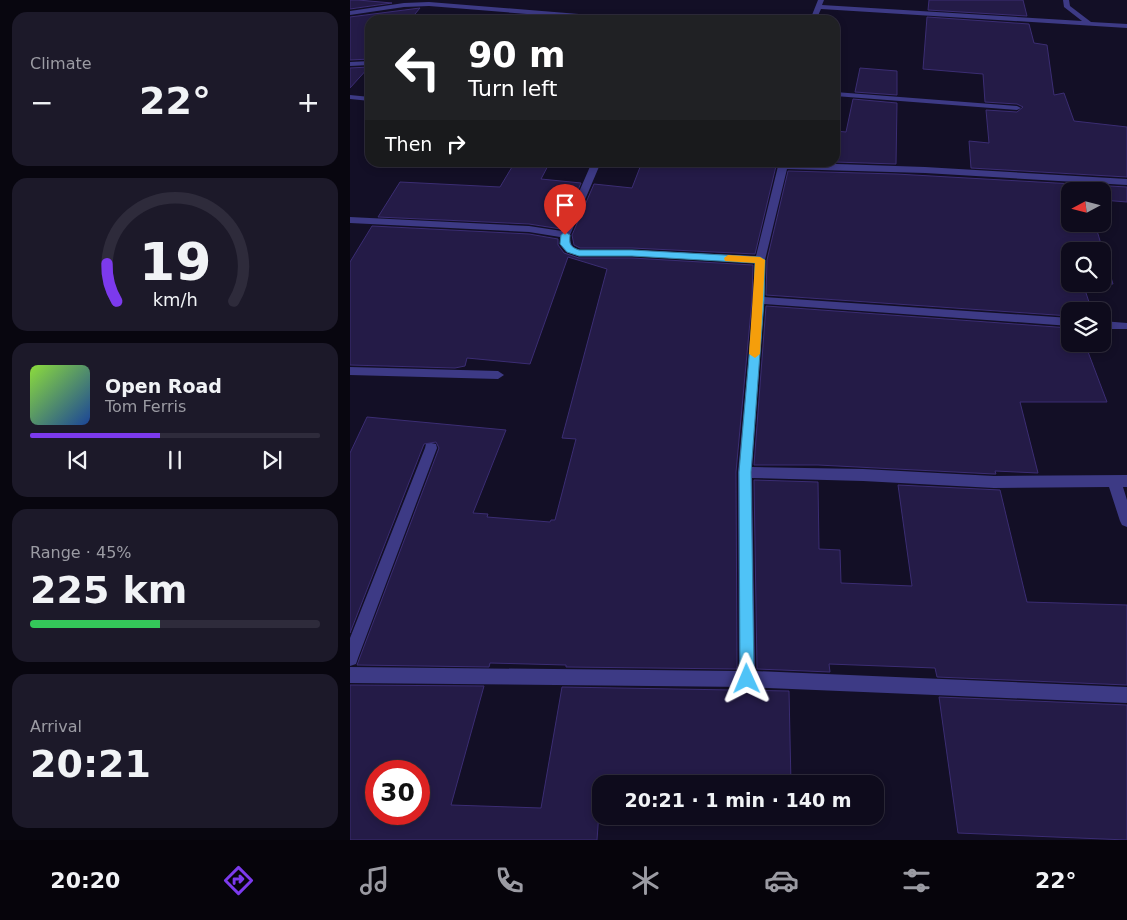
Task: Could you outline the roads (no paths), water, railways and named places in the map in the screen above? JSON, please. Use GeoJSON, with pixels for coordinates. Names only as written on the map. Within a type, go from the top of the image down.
{"type":"FeatureCollection","features":[{"type":"Feature","properties":{"kind":"street"},"geometry":{"type":"LineString","coordinates":[[815,15],[821,0]]}},
{"type":"Feature","properties":{"kind":"street"},"geometry":{"type":"LineString","coordinates":[[1066,0],[1067,7],[1088,22]]}},
{"type":"Feature","properties":{"kind":"street"},"geometry":{"type":"LineString","coordinates":[[350,13],[404,5],[430,4],[566,15]]}},
{"type":"Feature","properties":{"kind":"street"},"geometry":{"type":"LineString","coordinates":[[817,7],[1088,22],[1127,26]]}},
{"type":"Feature","properties":{"kind":"street"},"geometry":{"type":"LineString","coordinates":[[350,64],[365,63]]}},
{"type":"Feature","properties":{"kind":"street"},"geometry":{"type":"LineString","coordinates":[[840,94],[1017,108]]}},
{"type":"Feature","properties":{"kind":"street"},"geometry":{"type":"LineString","coordinates":[[350,97],[365,98]]}},
{"type":"Feature","properties":{"kind":"street"},"geometry":{"type":"LineString","coordinates":[[840,166],[1127,182]]}},
{"type":"Feature","properties":{"kind":"street"},"geometry":{"type":"LineString","coordinates":[[595,167],[565,235],[565,244],[570,250],[579,253],[632,253],[760,260]]}},
{"type":"Feature","properties":{"kind":"street"},"geometry":{"type":"LineString","coordinates":[[747,679],[745,472],[759,300],[760,260],[782,167]]}},
{"type":"Feature","properties":{"kind":"street"},"geometry":{"type":"LineString","coordinates":[[350,220],[529,229],[565,235]]}},
{"type":"Feature","properties":{"kind":"street"},"geometry":{"type":"LineString","coordinates":[[759,300],[1061,321]]}},
{"type":"Feature","properties":{"kind":"street"},"geometry":{"type":"LineString","coordinates":[[1111,325],[1123,326]]}},
{"type":"Feature","properties":{"kind":"street"},"geometry":{"type":"LineString","coordinates":[[350,371],[498,375]]}},
{"type":"Feature","properties":{"kind":"street"},"geometry":{"type":"LineString","coordinates":[[350,658],[431,448]]}},
{"type":"Feature","properties":{"kind":"street"},"geometry":{"type":"LineString","coordinates":[[745,472],[863,475],[994,482],[1120,481],[1127,522]]}},
{"type":"Feature","properties":{"kind":"street"},"geometry":{"type":"LineString","coordinates":[[350,675],[747,679],[1127,696]]}}]}
